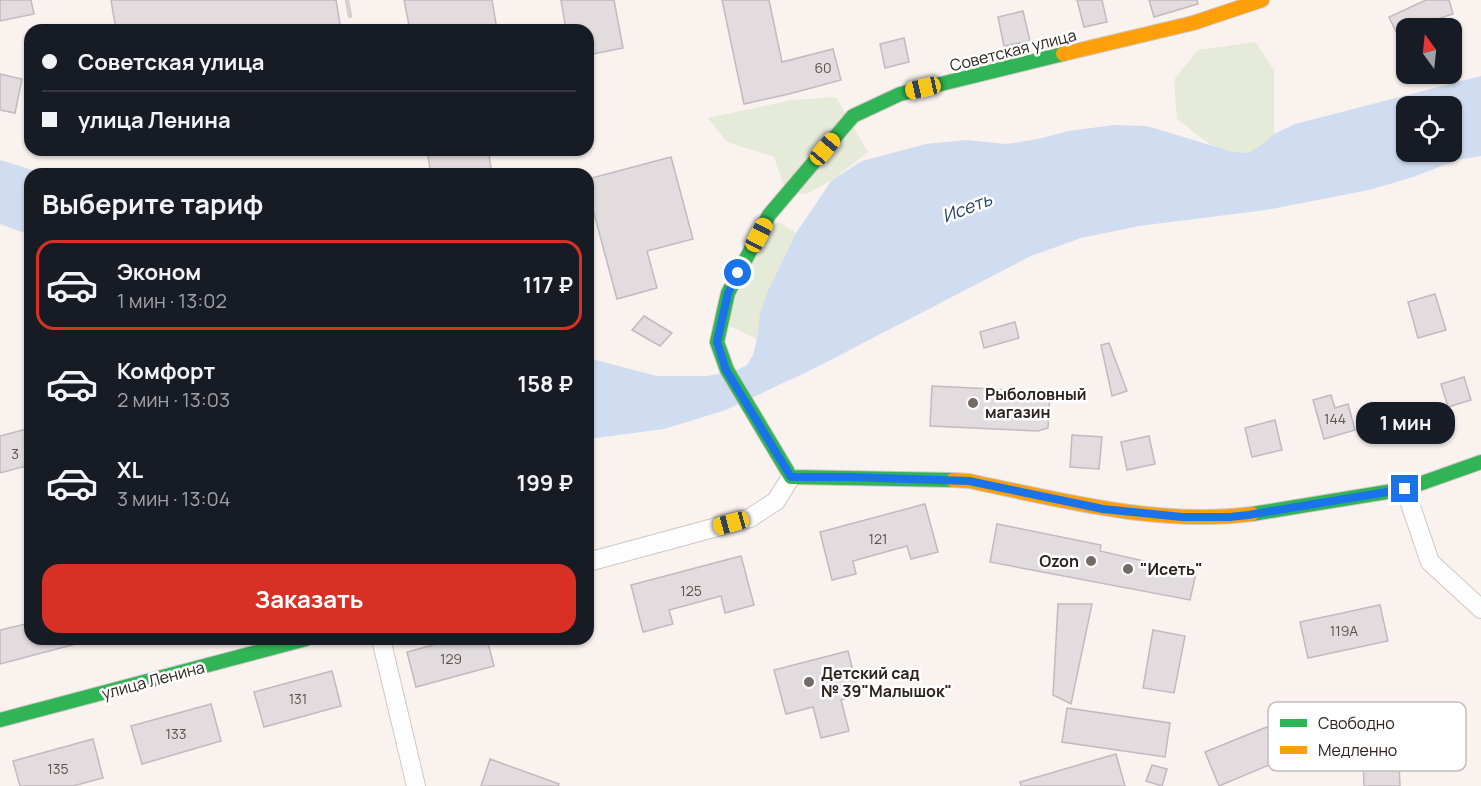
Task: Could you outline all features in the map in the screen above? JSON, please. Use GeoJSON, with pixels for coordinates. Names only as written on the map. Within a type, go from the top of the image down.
{"type":"FeatureCollection","features":[{"type":"Feature","properties":{"kind":"street","name":"Советская улица"},"geometry":{"type":"LineString","coordinates":[[791,477],[726,370],[717,342],[728,293],[769,215],[853,116],[900,94],[1193,23],[1262,0]]}},
{"type":"Feature","properties":{"kind":"street"},"geometry":{"type":"LineString","coordinates":[[594,560],[750,518],[776,501],[791,477],[969,481],[1103,509],[1182,517],[1241,516],[1405,489],[1481,462]]}},
{"type":"Feature","properties":{"kind":"street"},"geometry":{"type":"LineString","coordinates":[[1405,489],[1430,562],[1481,609]]}},
{"type":"Feature","properties":{"kind":"street","name":"улица Ленина"},"geometry":{"type":"LineString","coordinates":[[0,720],[283,645]]}},
{"type":"Feature","properties":{"kind":"street"},"geometry":{"type":"LineString","coordinates":[[382,645],[416,786]]}},
{"type":"Feature","properties":{"kind":"green space"},"geometry":{"type":"Polygon","coordinates":[[[1255,42],[1274,70],[1274,134],[1251,152],[1237,154],[1227,152],[1209,143],[1177,119],[1174,80],[1198,50],[1255,42]]]}},
{"type":"Feature","properties":{"kind":"green space"},"geometry":{"type":"Polygon","coordinates":[[[836,97],[868,152],[832,180],[806,194],[786,192],[774,157],[727,142],[708,118],[792,100],[836,97]]]}},
{"type":"Feature","properties":{"kind":"green space"},"geometry":{"type":"Polygon","coordinates":[[[779,222],[796,233],[767,297],[757,339],[727,325],[759,228],[779,222]]]}},
{"type":"Feature","properties":{"kind":"water"},"geometry":{"type":"Polygon","coordinates":[[[1481,76],[1481,156],[1462,159],[1462,96],[1404,96],[1450,84],[1462,84],[1462,81],[1481,76]]]}},
{"type":"Feature","properties":{"kind":"water","name":"Исеть"},"geometry":{"type":"Polygon","coordinates":[[[1396,98],[1396,162],[1453,162],[1369,190],[1266,210],[1139,226],[1081,238],[1031,256],[813,369],[726,410],[664,429],[594,438],[594,360],[657,376],[707,376],[735,371],[747,365],[753,355],[760,314],[768,291],[796,233],[832,180],[862,161],[926,144],[966,140],[1006,144],[1069,131],[1114,125],[1147,126],[1233,152],[1248,153],[1274,134],[1295,124],[1396,98]]]}},
{"type":"Feature","properties":{"kind":"water"},"geometry":{"type":"Polygon","coordinates":[[[0,160],[26,168],[24,168],[24,233],[0,224],[0,160]]]}},
{"type":"Feature","properties":{"kind":"building"},"geometry":{"type":"Polygon","coordinates":[[[0,0],[31,0],[34,14],[0,21],[0,0]]]}},
{"type":"Feature","properties":{"kind":"building"},"geometry":{"type":"Polygon","coordinates":[[[111,0],[336,0],[340,24],[115,24],[111,0]]]}},
{"type":"Feature","properties":{"kind":"building"},"geometry":{"type":"Polygon","coordinates":[[[404,0],[492,0],[496,24],[409,24],[404,0]]]}},
{"type":"Feature","properties":{"kind":"building"},"geometry":{"type":"Polygon","coordinates":[[[561,0],[614,0],[623,48],[594,54],[594,24],[565,24],[561,0]]]}},
{"type":"Feature","properties":{"kind":"building"},"geometry":{"type":"Polygon","coordinates":[[[722,0],[769,0],[782,62],[833,49],[841,80],[744,104],[722,0]]]}},
{"type":"Feature","properties":{"kind":"building"},"geometry":{"type":"Polygon","coordinates":[[[1077,0],[1102,0],[1107,22],[1084,27],[1077,0]]]}},
{"type":"Feature","properties":{"kind":"building"},"geometry":{"type":"Polygon","coordinates":[[[1149,0],[1197,0],[1198,4],[1154,17],[1149,0]]]}},
{"type":"Feature","properties":{"kind":"building"},"geometry":{"type":"Polygon","coordinates":[[[1426,0],[1449,0],[1453,14],[1441,18],[1396,18],[1396,32],[1389,17],[1426,0]]]}},
{"type":"Feature","properties":{"kind":"building"},"geometry":{"type":"Polygon","coordinates":[[[1023,11],[1030,41],[1004,46],[998,17],[1023,11]]]}},
{"type":"Feature","properties":{"kind":"building"},"geometry":{"type":"Polygon","coordinates":[[[904,38],[909,62],[885,68],[880,44],[904,38]]]}},
{"type":"Feature","properties":{"kind":"building"},"geometry":{"type":"Polygon","coordinates":[[[0,74],[22,79],[15,113],[0,110],[0,74]]]}},
{"type":"Feature","properties":{"kind":"building"},"geometry":{"type":"Polygon","coordinates":[[[428,156],[489,156],[491,168],[430,168],[428,156]]]}},
{"type":"Feature","properties":{"kind":"building"},"geometry":{"type":"Polygon","coordinates":[[[671,157],[693,239],[647,251],[657,288],[617,299],[594,213],[594,177],[671,157]]]}},
{"type":"Feature","properties":{"kind":"building"},"geometry":{"type":"Polygon","coordinates":[[[1435,294],[1446,330],[1418,338],[1408,302],[1435,294]]]}},
{"type":"Feature","properties":{"kind":"building"},"geometry":{"type":"Polygon","coordinates":[[[644,316],[672,333],[660,346],[632,330],[644,316]]]}},
{"type":"Feature","properties":{"kind":"building"},"geometry":{"type":"Polygon","coordinates":[[[1015,322],[1019,338],[984,348],[980,332],[1015,322]]]}},
{"type":"Feature","properties":{"kind":"building"},"geometry":{"type":"Polygon","coordinates":[[[1109,343],[1127,391],[1112,396],[1101,345],[1109,343]]]}},
{"type":"Feature","properties":{"kind":"building"},"geometry":{"type":"Polygon","coordinates":[[[1464,377],[1471,400],[1448,407],[1441,384],[1464,377]]]}},
{"type":"Feature","properties":{"kind":"building"},"geometry":{"type":"Polygon","coordinates":[[[932,386],[1050,392],[1048,428],[1038,431],[930,426],[932,386]]]}},
{"type":"Feature","properties":{"kind":"building"},"geometry":{"type":"Polygon","coordinates":[[[1331,395],[1335,408],[1348,404],[1355,430],[1324,439],[1313,400],[1331,395]]]}},
{"type":"Feature","properties":{"kind":"building"},"geometry":{"type":"Polygon","coordinates":[[[1394,409],[1400,429],[1377,436],[1371,416],[1394,409]]]}},
{"type":"Feature","properties":{"kind":"building"},"geometry":{"type":"Polygon","coordinates":[[[1275,420],[1282,450],[1252,457],[1245,428],[1275,420]]]}},
{"type":"Feature","properties":{"kind":"building"},"geometry":{"type":"Polygon","coordinates":[[[24,430],[24,467],[0,473],[0,436],[24,430]]]}},
{"type":"Feature","properties":{"kind":"building"},"geometry":{"type":"Polygon","coordinates":[[[1072,435],[1102,437],[1099,469],[1070,467],[1072,435]]]}},
{"type":"Feature","properties":{"kind":"building"},"geometry":{"type":"Polygon","coordinates":[[[1149,436],[1155,464],[1127,470],[1121,442],[1149,436]]]}},
{"type":"Feature","properties":{"kind":"building"},"geometry":{"type":"Polygon","coordinates":[[[925,504],[938,552],[911,559],[907,546],[853,561],[856,574],[832,580],[820,532],[925,504]]]}},
{"type":"Feature","properties":{"kind":"building"},"geometry":{"type":"Polygon","coordinates":[[[997,524],[1101,545],[1100,551],[1196,573],[1190,600],[990,562],[997,524]]]}},
{"type":"Feature","properties":{"kind":"building"},"geometry":{"type":"Polygon","coordinates":[[[741,556],[754,605],[725,613],[721,596],[669,610],[673,624],[643,632],[631,585],[741,556]]]}},
{"type":"Feature","properties":{"kind":"building"},"geometry":{"type":"Polygon","coordinates":[[[1058,604],[1092,604],[1071,704],[1053,695],[1058,604]]]}},
{"type":"Feature","properties":{"kind":"building"},"geometry":{"type":"Polygon","coordinates":[[[1380,605],[1388,641],[1308,658],[1300,622],[1380,605]]]}},
{"type":"Feature","properties":{"kind":"building"},"geometry":{"type":"Polygon","coordinates":[[[24,624],[24,645],[72,645],[0,664],[0,630],[24,624]]]}},
{"type":"Feature","properties":{"kind":"building"},"geometry":{"type":"Polygon","coordinates":[[[1153,630],[1185,636],[1174,693],[1143,688],[1153,630]]]}},
{"type":"Feature","properties":{"kind":"building"},"geometry":{"type":"Polygon","coordinates":[[[433,645],[489,645],[494,666],[416,687],[407,652],[433,645]]]}},
{"type":"Feature","properties":{"kind":"building"},"geometry":{"type":"Polygon","coordinates":[[[848,651],[859,695],[841,700],[849,731],[821,738],[813,707],[786,714],[774,670],[848,651]]]}},
{"type":"Feature","properties":{"kind":"building"},"geometry":{"type":"Polygon","coordinates":[[[332,671],[341,706],[264,727],[254,692],[332,671]]]}},
{"type":"Feature","properties":{"kind":"building"},"geometry":{"type":"Polygon","coordinates":[[[211,704],[221,741],[142,764],[131,726],[211,704]]]}},
{"type":"Feature","properties":{"kind":"building"},"geometry":{"type":"Polygon","coordinates":[[[1067,708],[1170,723],[1165,757],[1062,742],[1067,708]]]}},
{"type":"Feature","properties":{"kind":"building"},"geometry":{"type":"Polygon","coordinates":[[[1268,727],[1268,765],[1219,786],[1205,752],[1268,727]]]}},
{"type":"Feature","properties":{"kind":"building"},"geometry":{"type":"Polygon","coordinates":[[[93,739],[103,778],[73,786],[20,786],[13,761],[93,739]]]}},
{"type":"Feature","properties":{"kind":"building"},"geometry":{"type":"Polygon","coordinates":[[[1116,754],[1125,786],[1021,786],[1020,782],[1116,754]]]}},
{"type":"Feature","properties":{"kind":"building"},"geometry":{"type":"Polygon","coordinates":[[[490,759],[559,784],[558,786],[481,786],[490,759]]]}},
{"type":"Feature","properties":{"kind":"building"},"geometry":{"type":"Polygon","coordinates":[[[1152,765],[1167,769],[1162,786],[1146,781],[1152,765]]]}},
{"type":"Feature","properties":{"kind":"building"},"geometry":{"type":"Polygon","coordinates":[[[1364,771],[1399,771],[1400,786],[1364,786],[1364,771]]]}},
{"type":"Feature","properties":{"kind":"railway"},"geometry":{"type":"LineString","coordinates":[[347,0],[350,16]]}},
{"type":"Feature","properties":{"kind":"traffic: fast"},"geometry":{"type":"LineString","coordinates":[[953,480],[791,477],[727,370],[717,342],[728,293],[769,215],[853,116],[900,94],[1063,54]]}},
{"type":"Feature","properties":{"kind":"traffic: fast"},"geometry":{"type":"LineString","coordinates":[[1252,514],[1405,489],[1481,462]]}},
{"type":"Feature","properties":{"kind":"traffic: fast"},"geometry":{"type":"LineString","coordinates":[[0,720],[283,645]]}},
{"type":"Feature","properties":{"kind":"traffic: slow"},"geometry":{"type":"LineString","coordinates":[[1063,54],[1193,23],[1262,0]]}},
{"type":"Feature","properties":{"kind":"traffic: slow"},"geometry":{"type":"LineString","coordinates":[[953,480],[969,481],[1074,503],[1145,514],[1181,517],[1252,514]]}},
{"type":"Feature","properties":{"kind":"place","name":"Рыболовный магазин"},"geometry":{"type":"Point","coordinates":[973,403]}},
{"type":"Feature","properties":{"kind":"place","name":"Ozon"},"geometry":{"type":"Point","coordinates":[1091,561]}},
{"type":"Feature","properties":{"kind":"place","name":"\"Исеть\""},"geometry":{"type":"Point","coordinates":[1128,569]}},
{"type":"Feature","properties":{"kind":"place","name":"Детский сад № 39\"Малышок\""},"geometry":{"type":"Point","coordinates":[809,682]}},
{"type":"Feature","properties":{"kind":"route"},"geometry":{"type":"LineString","coordinates":[[738,273],[728,293],[717,342],[726,370],[791,477],[969,481],[1103,509],[1182,517],[1248,515],[1405,489]]}}]}
